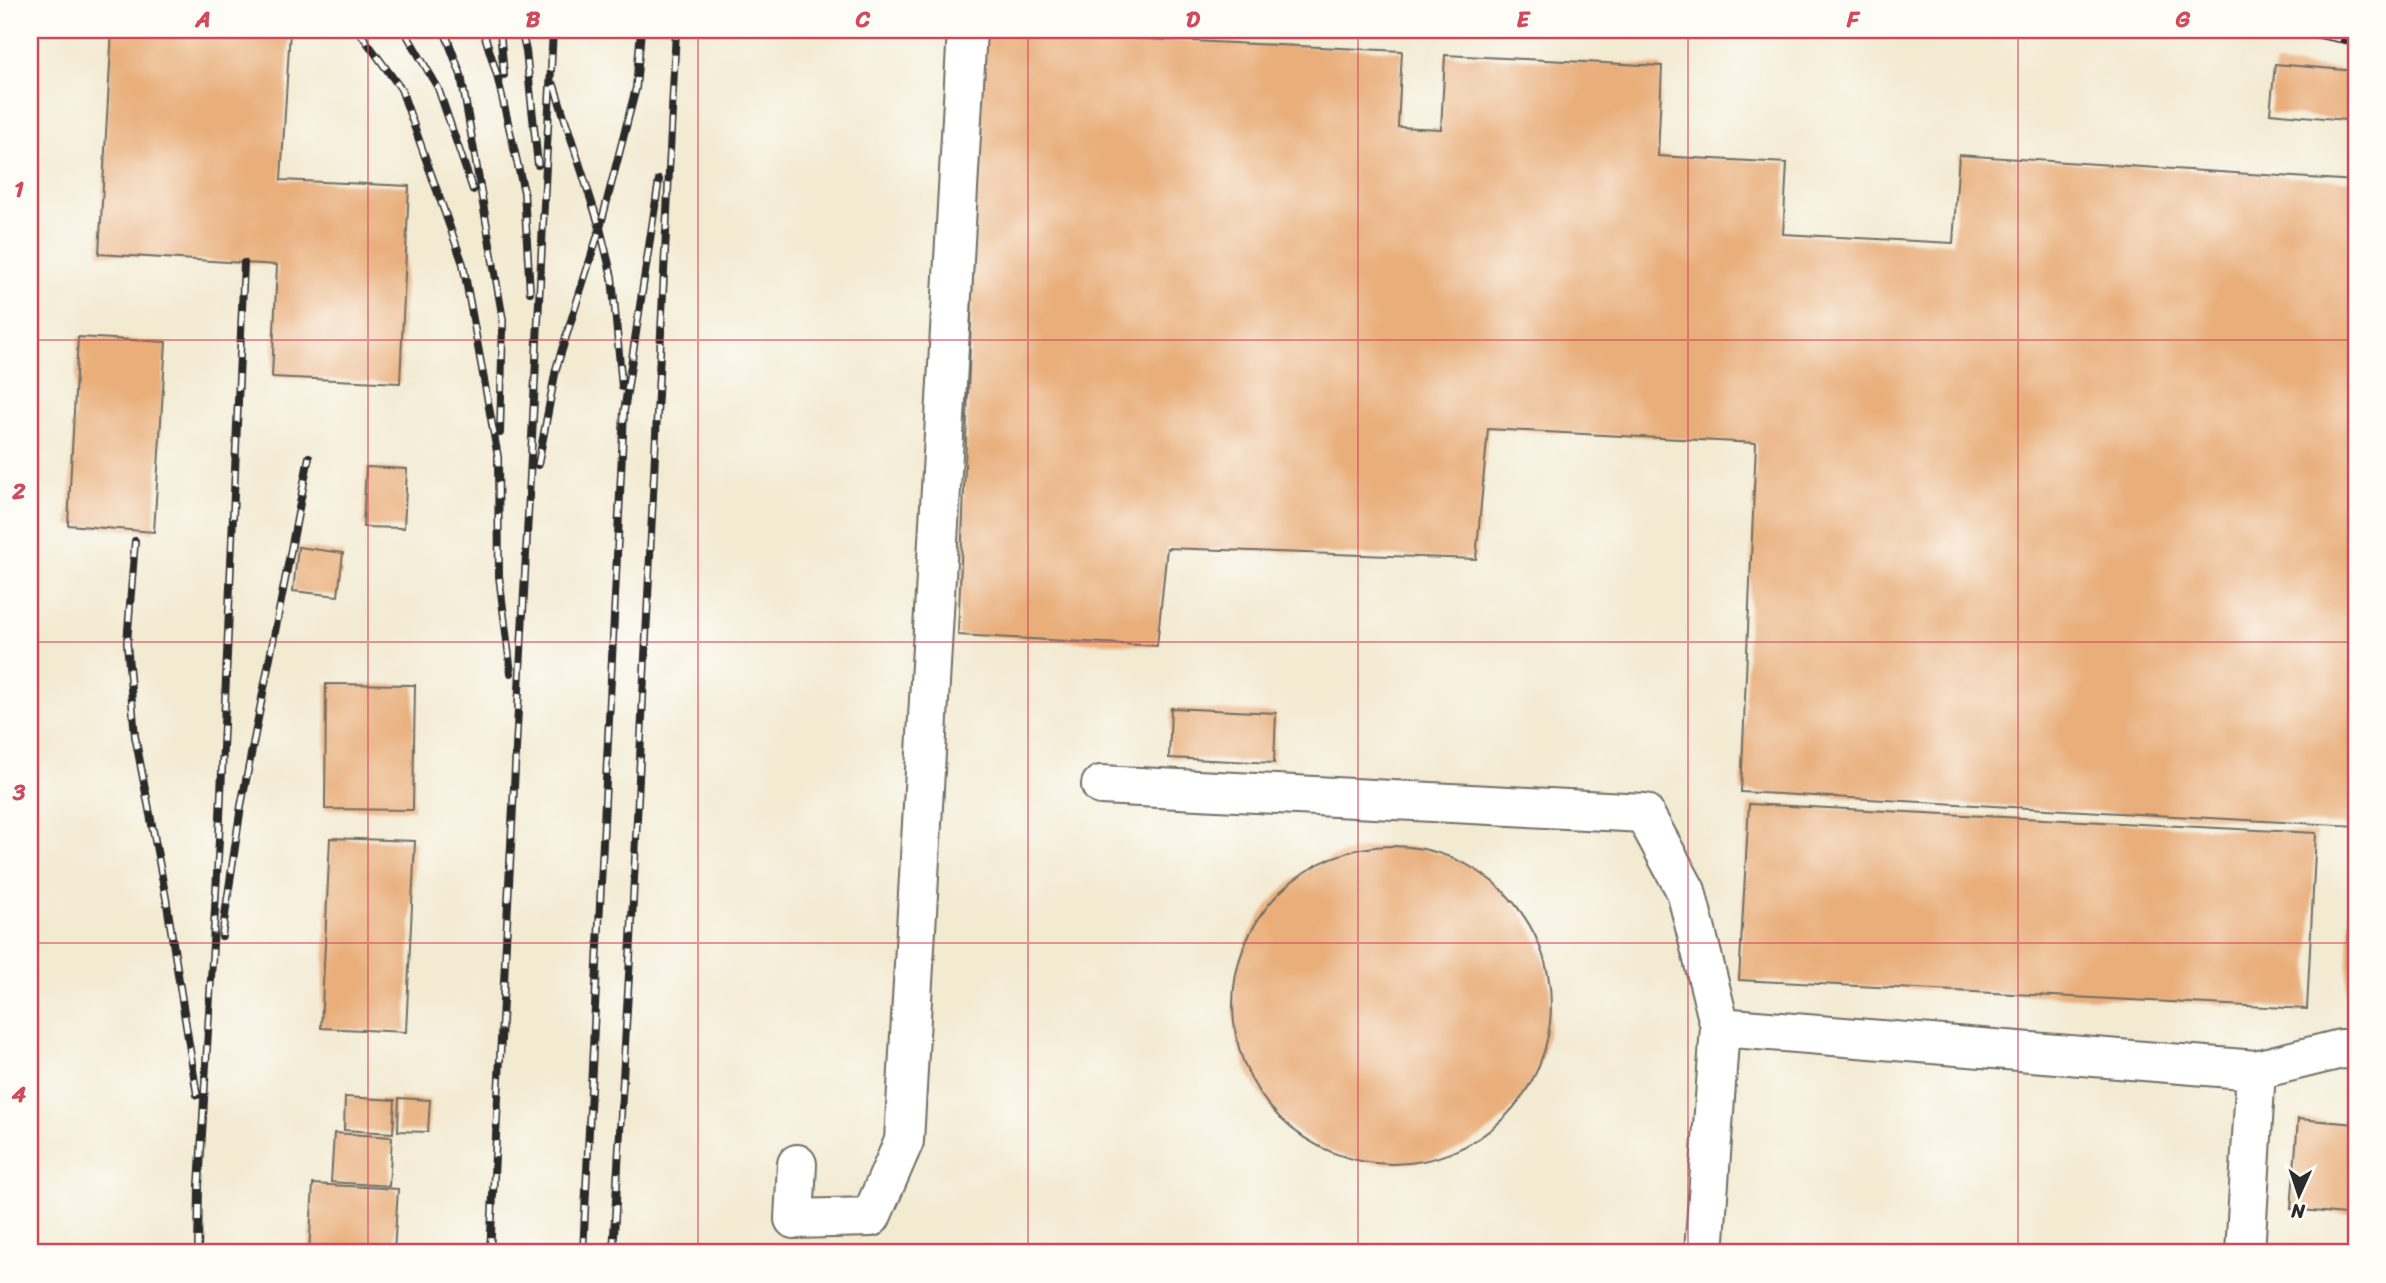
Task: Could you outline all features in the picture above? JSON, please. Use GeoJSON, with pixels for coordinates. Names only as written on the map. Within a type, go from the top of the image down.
{"type":"FeatureCollection","features":[{"type":"Feature","properties":{"kind":"lane"},"geometry":{"type":"LineString","coordinates":[[797,1164],[794,1219],[871,1217],[904,1141],[967,30]]}},
{"type":"Feature","properties":{"kind":"lane"},"geometry":{"type":"LineString","coordinates":[[1101,785],[1644,813],[1686,891],[1720,1027],[1704,1253]]}},
{"type":"Feature","properties":{"kind":"lane"},"geometry":{"type":"LineString","coordinates":[[1720,1027],[2256,1070],[2341,1049],[2356,1050]]}},
{"type":"Feature","properties":{"kind":"lane"},"geometry":{"type":"LineString","coordinates":[[2245,1253],[2256,1070]]}},
{"type":"Feature","properties":{"kind":"building"},"geometry":{"type":"Polygon","coordinates":[[[112,30],[290,30],[281,180],[409,186],[400,383],[272,377],[277,265],[99,254],[112,30]]]}},
{"type":"Feature","properties":{"kind":"building"},"geometry":{"type":"Polygon","coordinates":[[[983,31],[1402,51],[1398,127],[1441,129],[1445,55],[1662,66],[1658,156],[1787,163],[1783,234],[1953,243],[1959,155],[2356,181],[2356,826],[1741,792],[1756,443],[1488,429],[1476,559],[1167,548],[1157,646],[958,635],[983,31]]]}},
{"type":"Feature","properties":{"kind":"building"},"geometry":{"type":"Polygon","coordinates":[[[2275,64],[2356,71],[2356,121],[2270,113],[2275,64]]]}},
{"type":"Feature","properties":{"kind":"building"},"geometry":{"type":"Polygon","coordinates":[[[78,337],[166,342],[154,532],[68,525],[78,337]]]}},
{"type":"Feature","properties":{"kind":"building"},"geometry":{"type":"Polygon","coordinates":[[[366,467],[407,469],[404,528],[363,527],[366,467]]]}},
{"type":"Feature","properties":{"kind":"building"},"geometry":{"type":"Polygon","coordinates":[[[298,547],[343,553],[338,596],[293,591],[298,547]]]}},
{"type":"Feature","properties":{"kind":"building"},"geometry":{"type":"Polygon","coordinates":[[[326,684],[415,685],[413,810],[325,809],[326,684]]]}},
{"type":"Feature","properties":{"kind":"building"},"geometry":{"type":"Polygon","coordinates":[[[1171,708],[1276,713],[1274,763],[1169,758],[1171,708]]]}},
{"type":"Feature","properties":{"kind":"building"},"geometry":{"type":"Polygon","coordinates":[[[1749,804],[2316,833],[2307,1009],[1739,980],[1749,804]]]}},
{"type":"Feature","properties":{"kind":"building"},"geometry":{"type":"Polygon","coordinates":[[[330,838],[415,841],[406,1032],[321,1028],[330,838]]]}},
{"type":"Feature","properties":{"kind":"building"},"geometry":{"type":"Polygon","coordinates":[[[1392,846],[1423,849],[1453,858],[1480,873],[1505,892],[1524,917],[1539,944],[1548,974],[1551,1005],[1548,1036],[1539,1066],[1524,1093],[1505,1118],[1480,1137],[1453,1152],[1423,1161],[1392,1164],[1361,1161],[1331,1152],[1304,1137],[1279,1118],[1260,1093],[1245,1066],[1236,1036],[1233,1005],[1236,974],[1245,944],[1260,917],[1279,892],[1304,873],[1331,858],[1361,849],[1392,846]]]}},
{"type":"Feature","properties":{"kind":"building"},"geometry":{"type":"Polygon","coordinates":[[[2351,880],[2356,880],[2356,1004],[2346,1004],[2351,880]]]}},
{"type":"Feature","properties":{"kind":"building"},"geometry":{"type":"Polygon","coordinates":[[[345,1097],[395,1100],[393,1133],[344,1130],[345,1097]]]}},
{"type":"Feature","properties":{"kind":"building"},"geometry":{"type":"Polygon","coordinates":[[[399,1098],[430,1100],[428,1132],[398,1131],[399,1098]]]}},
{"type":"Feature","properties":{"kind":"building"},"geometry":{"type":"Polygon","coordinates":[[[2298,1119],[2356,1124],[2356,1215],[2291,1209],[2298,1119]]]}},
{"type":"Feature","properties":{"kind":"building"},"geometry":{"type":"Polygon","coordinates":[[[334,1133],[392,1137],[389,1186],[331,1182],[334,1133]]]}},
{"type":"Feature","properties":{"kind":"building"},"geometry":{"type":"Polygon","coordinates":[[[313,1184],[398,1189],[394,1253],[309,1253],[313,1184]]]}},
{"type":"Feature","properties":{"kind":"railway"},"geometry":{"type":"LineString","coordinates":[[358,30],[401,89],[463,264],[498,457],[499,576],[511,673]]}},
{"type":"Feature","properties":{"kind":"railway"},"geometry":{"type":"LineString","coordinates":[[404,30],[438,88],[473,190]]}},
{"type":"Feature","properties":{"kind":"railway"},"geometry":{"type":"LineString","coordinates":[[444,30],[461,75],[503,320],[500,433]]}},
{"type":"Feature","properties":{"kind":"railway"},"geometry":{"type":"LineString","coordinates":[[483,30],[497,75],[524,192],[530,292]]}},
{"type":"Feature","properties":{"kind":"railway"},"geometry":{"type":"LineString","coordinates":[[500,30],[504,75]]}},
{"type":"Feature","properties":{"kind":"railway"},"geometry":{"type":"LineString","coordinates":[[521,30],[526,51],[538,165]]}},
{"type":"Feature","properties":{"kind":"railway"},"geometry":{"type":"LineString","coordinates":[[490,1253],[553,30]]}},
{"type":"Feature","properties":{"kind":"railway"},"geometry":{"type":"LineString","coordinates":[[538,465],[556,369],[600,228],[636,88],[641,30]]}},
{"type":"Feature","properties":{"kind":"railway"},"geometry":{"type":"LineString","coordinates":[[613,1253],[676,30]]}},
{"type":"Feature","properties":{"kind":"railway"},"geometry":{"type":"LineString","coordinates":[[2293,30],[2356,42]]}},
{"type":"Feature","properties":{"kind":"railway"},"geometry":{"type":"LineString","coordinates":[[554,85],[600,228],[612,277],[622,387]]}},
{"type":"Feature","properties":{"kind":"railway"},"geometry":{"type":"LineString","coordinates":[[583,1253],[624,412],[659,180]]}},
{"type":"Feature","properties":{"kind":"railway"},"geometry":{"type":"LineString","coordinates":[[198,1253],[199,1186],[219,840],[244,263]]}},
{"type":"Feature","properties":{"kind":"railway"},"geometry":{"type":"LineString","coordinates":[[222,936],[241,806],[309,457]]}},
{"type":"Feature","properties":{"kind":"railway"},"geometry":{"type":"LineString","coordinates":[[135,541],[127,643],[135,736],[166,898],[197,1095]]}}]}
